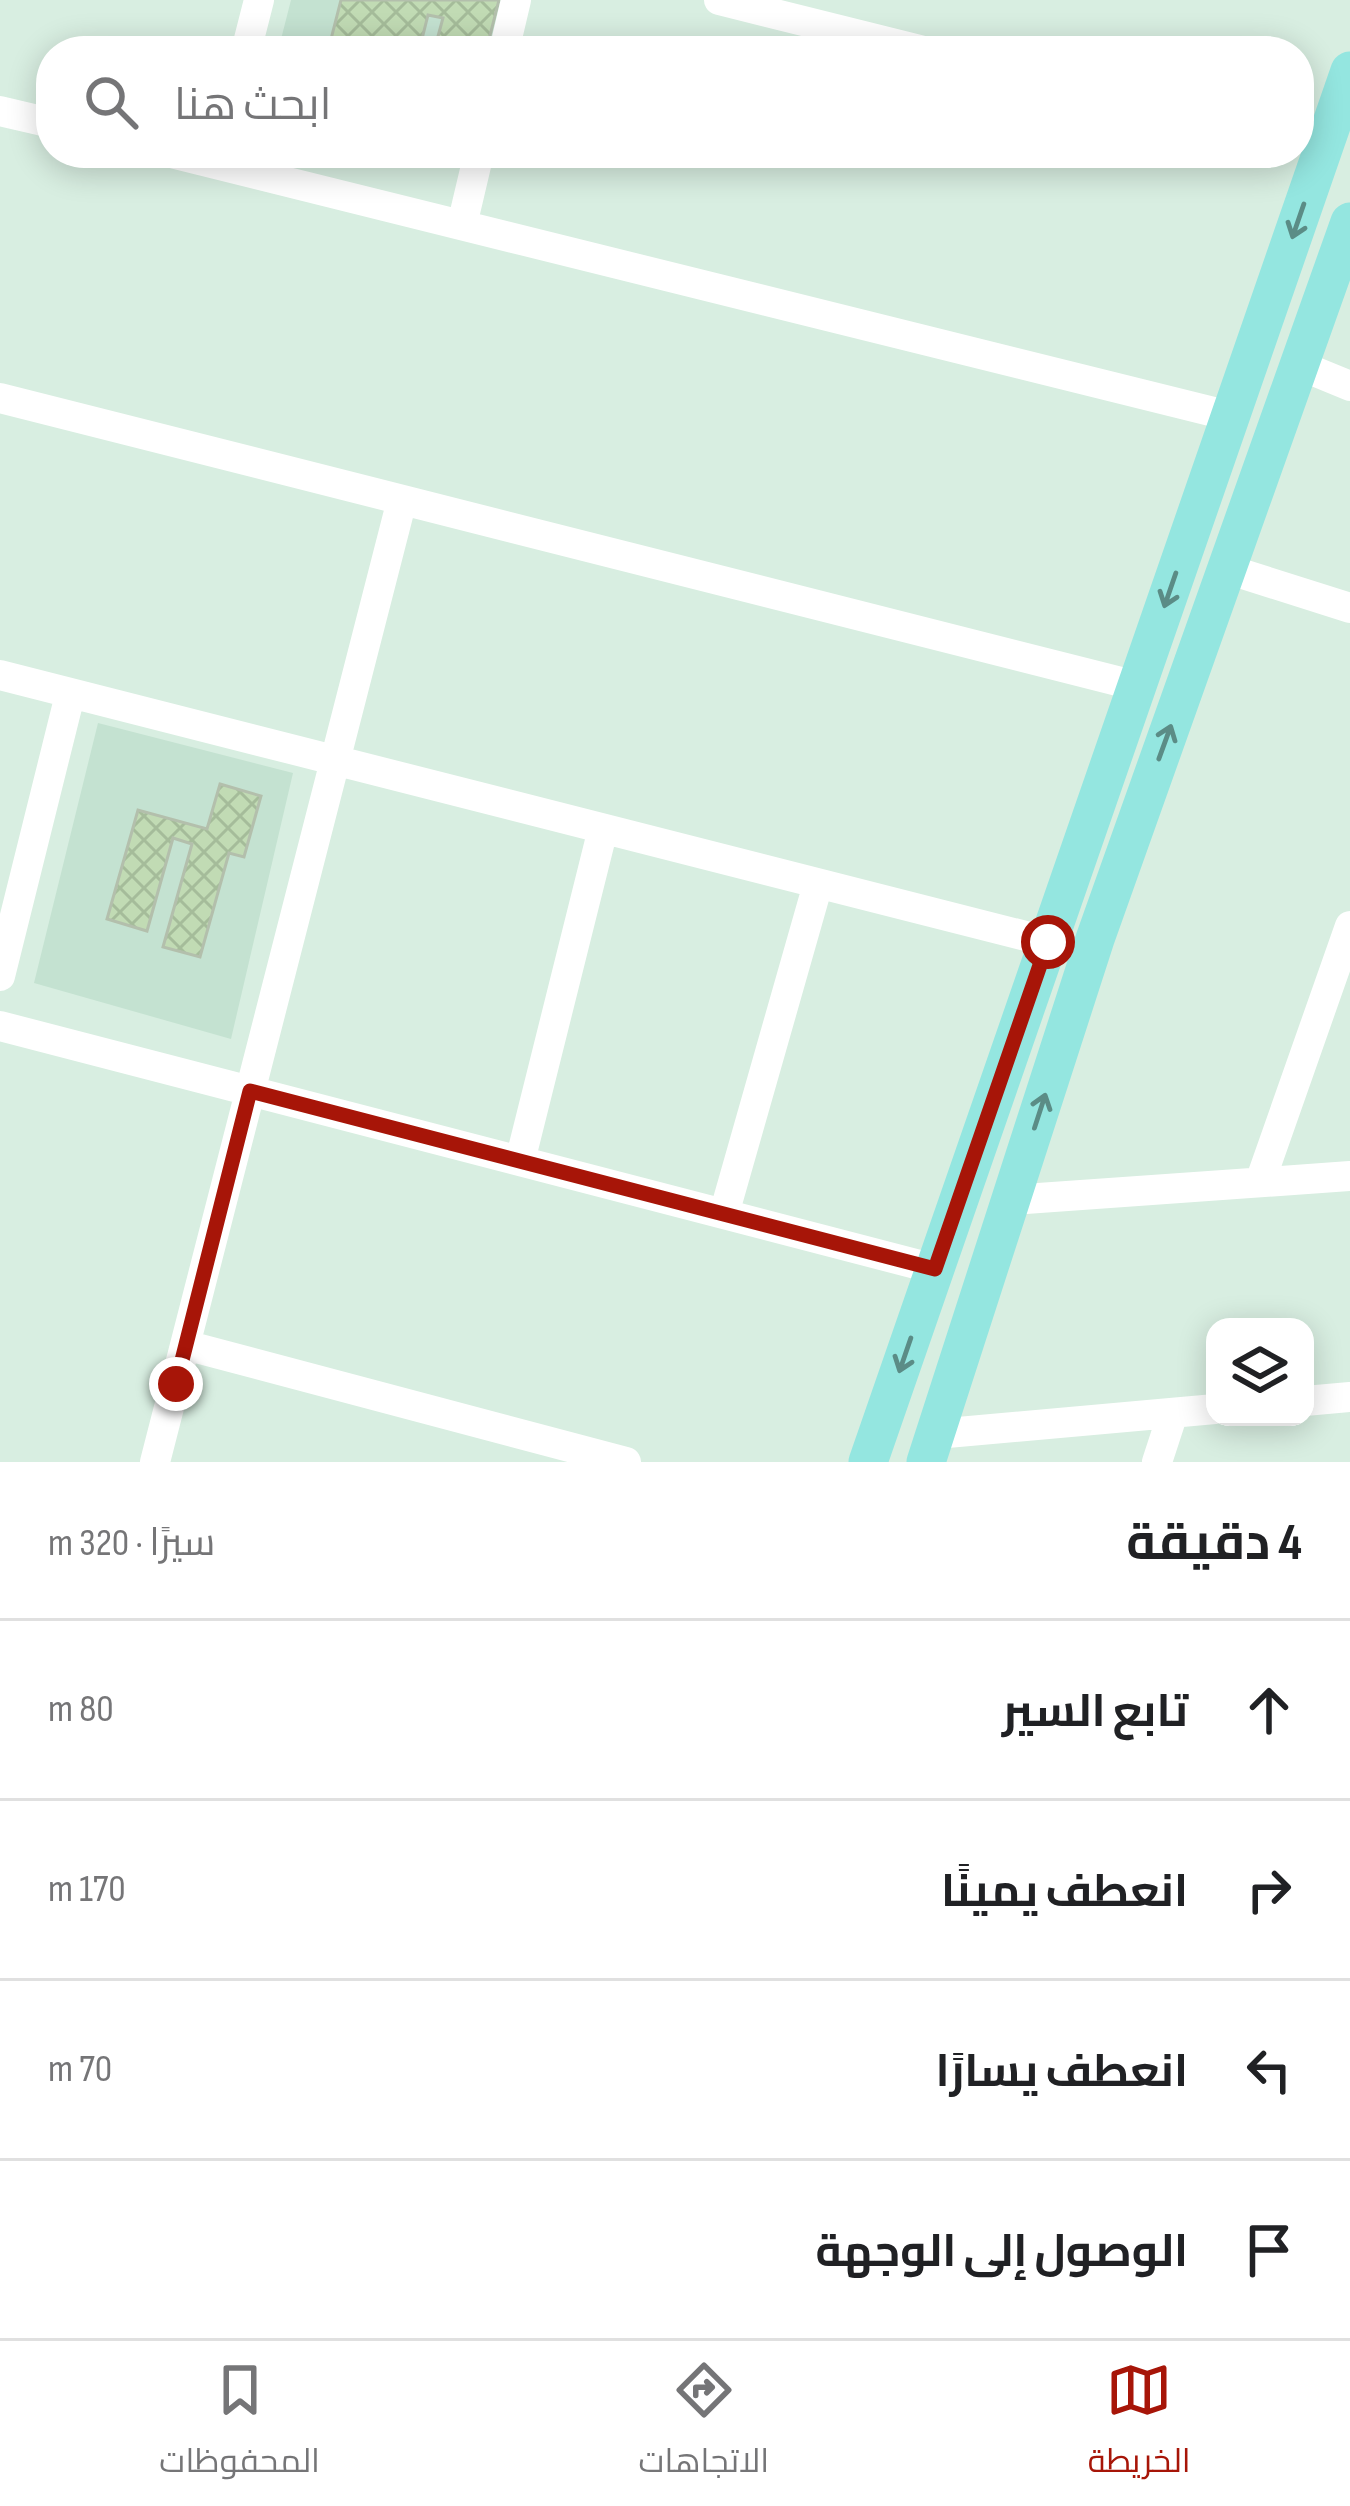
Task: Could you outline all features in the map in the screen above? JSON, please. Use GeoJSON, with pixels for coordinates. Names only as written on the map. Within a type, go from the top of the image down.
{"type":"FeatureCollection","features":[{"type":"Feature","properties":{"kind":"main road"},"geometry":{"type":"LineString","coordinates":[[1314,141],[1350,71]]}},
{"type":"Feature","properties":{"kind":"main road"},"geometry":{"type":"LineString","coordinates":[[868,1462],[1230,416],[1305,168]]}},
{"type":"Feature","properties":{"kind":"main road"},"geometry":{"type":"LineString","coordinates":[[931,1448],[1095,939],[1350,221]]}},
{"type":"Feature","properties":{"kind":"main road"},"geometry":{"type":"LineString","coordinates":[[1051,935],[1095,939]]}},
{"type":"Feature","properties":{"kind":"street"},"geometry":{"type":"LineString","coordinates":[[250,36],[259,0]]}},
{"type":"Feature","properties":{"kind":"street"},"geometry":{"type":"LineString","coordinates":[[508,36],[516,0]]}},
{"type":"Feature","properties":{"kind":"street"},"geometry":{"type":"LineString","coordinates":[[719,0],[864,36]]}},
{"type":"Feature","properties":{"kind":"street"},"geometry":{"type":"LineString","coordinates":[[0,110],[36,119]]}},
{"type":"Feature","properties":{"kind":"street"},"geometry":{"type":"LineString","coordinates":[[252,168],[461,225],[1230,416]]}},
{"type":"Feature","properties":{"kind":"street"},"geometry":{"type":"LineString","coordinates":[[461,225],[475,168]]}},
{"type":"Feature","properties":{"kind":"street"},"geometry":{"type":"LineString","coordinates":[[1299,365],[1350,386]]}},
{"type":"Feature","properties":{"kind":"street"},"geometry":{"type":"LineString","coordinates":[[0,398],[1137,686]]}},
{"type":"Feature","properties":{"kind":"street"},"geometry":{"type":"LineString","coordinates":[[155,1462],[402,500]]}},
{"type":"Feature","properties":{"kind":"street"},"geometry":{"type":"LineString","coordinates":[[1227,568],[1350,608]]}},
{"type":"Feature","properties":{"kind":"street"},"geometry":{"type":"LineString","coordinates":[[0,676],[818,884],[1051,935]]}},
{"type":"Feature","properties":{"kind":"street"},"geometry":{"type":"LineString","coordinates":[[0,976],[70,695]]}},
{"type":"Feature","properties":{"kind":"street"},"geometry":{"type":"LineString","coordinates":[[520,1161],[603,829]]}},
{"type":"Feature","properties":{"kind":"street"},"geometry":{"type":"LineString","coordinates":[[724,1214],[818,884]]}},
{"type":"Feature","properties":{"kind":"street"},"geometry":{"type":"LineString","coordinates":[[1260,1182],[1348,937]]}},
{"type":"Feature","properties":{"kind":"street"},"geometry":{"type":"LineString","coordinates":[[0,1026],[935,1269]]}},
{"type":"Feature","properties":{"kind":"street"},"geometry":{"type":"LineString","coordinates":[[1011,1199],[1350,1176]]}},
{"type":"Feature","properties":{"kind":"street"},"geometry":{"type":"LineString","coordinates":[[185,1345],[626,1462]]}},
{"type":"Feature","properties":{"kind":"street"},"geometry":{"type":"LineString","coordinates":[[1314,1401],[1350,1397]]}},
{"type":"Feature","properties":{"kind":"street"},"geometry":{"type":"LineString","coordinates":[[931,1448],[1206,1410]]}},
{"type":"Feature","properties":{"kind":"street"},"geometry":{"type":"LineString","coordinates":[[1156,1462],[1173,1413]]}},
{"type":"Feature","properties":{"kind":"shaded area"},"geometry":{"type":"Polygon","coordinates":[[[291,0],[508,0],[500,36],[282,36],[291,0]]]}},
{"type":"Feature","properties":{"kind":"shaded area"},"geometry":{"type":"Polygon","coordinates":[[[98,723],[293,773],[231,1039],[34,983],[98,723]]]}},
{"type":"Feature","properties":{"kind":"building"},"geometry":{"type":"Polygon","coordinates":[[[341,0],[499,0],[490,36],[438,36],[443,18],[428,15],[423,36],[332,36],[341,0]]]}},
{"type":"Feature","properties":{"kind":"building"},"geometry":{"type":"Polygon","coordinates":[[[220,784],[261,796],[244,857],[229,853],[200,957],[163,947],[192,844],[173,838],[147,931],[107,919],[138,810],[207,829],[220,784]]]}},
{"type":"Feature","properties":{"kind":"route"},"geometry":{"type":"LineString","coordinates":[[176,1384],[250,1091],[935,1269],[1048,942]]}}]}
